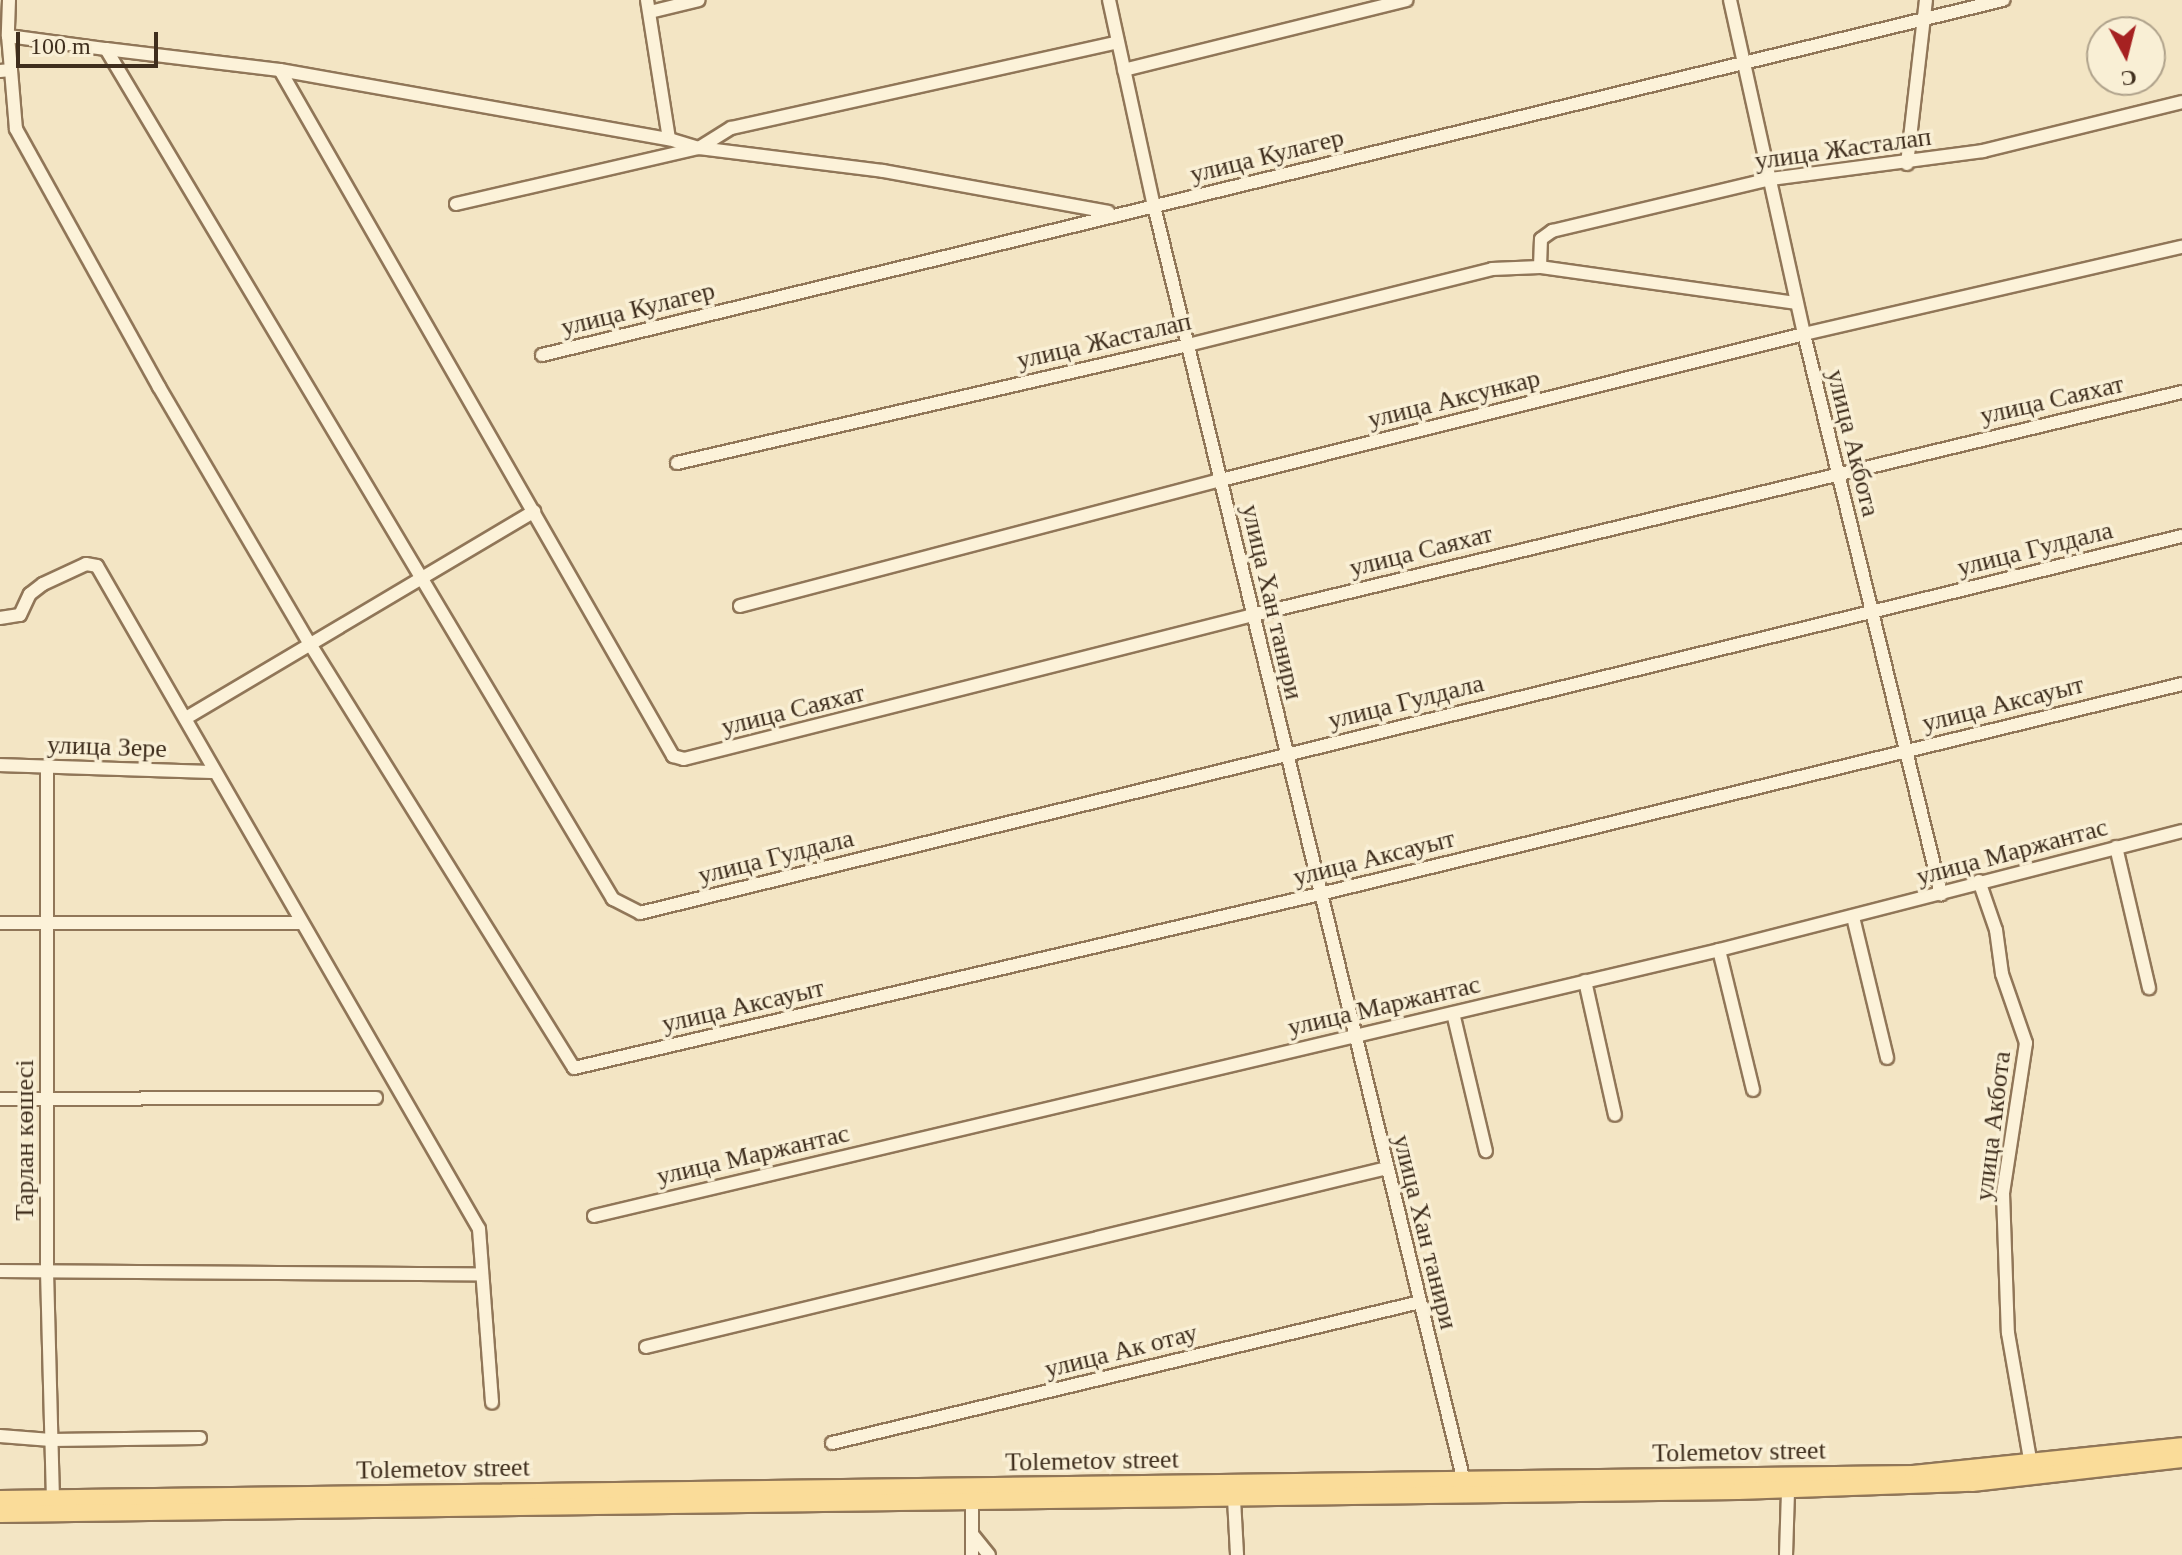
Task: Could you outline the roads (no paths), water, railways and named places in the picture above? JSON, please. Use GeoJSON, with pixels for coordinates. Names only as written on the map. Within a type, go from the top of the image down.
{"type":"FeatureCollection","features":[{"type":"Feature","properties":{"kind":"main road","name":"Tolemetov street"},"geometry":{"type":"LineString","coordinates":[[972,1494],[1234,1499],[1465,1486],[1788,1490],[1914,1487],[2182,1446]]}},
{"type":"Feature","properties":{"kind":"main road","name":"Tolemetov street"},"geometry":{"type":"LineString","coordinates":[[0,1514],[53,1506],[1465,1486],[2032,1470],[2182,1459]]}},
{"type":"Feature","properties":{"kind":"main road","name":"Tolemetov street"},"geometry":{"type":"LineString","coordinates":[[0,1499],[53,1506]]}},
{"type":"Feature","properties":{"kind":"street"},"geometry":{"type":"LineString","coordinates":[[9,0],[6,71],[16,129],[159,387],[310,644]]}},
{"type":"Feature","properties":{"kind":"street"},"geometry":{"type":"LineString","coordinates":[[669,139],[648,6],[699,0]]}},
{"type":"Feature","properties":{"kind":"street","name":"улица Хан танири"},"geometry":{"type":"LineString","coordinates":[[1109,0],[1154,206],[1285,755],[1465,1486]]}},
{"type":"Feature","properties":{"kind":"street"},"geometry":{"type":"LineString","coordinates":[[1124,70],[1406,0]]}},
{"type":"Feature","properties":{"kind":"street","name":"улица Акбота"},"geometry":{"type":"LineString","coordinates":[[1730,0],[1796,303],[1941,894]]}},
{"type":"Feature","properties":{"kind":"street"},"geometry":{"type":"LineString","coordinates":[[1907,164],[1926,0]]}},
{"type":"Feature","properties":{"kind":"street","name":"улица Кулагер"},"geometry":{"type":"LineString","coordinates":[[542,355],[1115,213],[2003,0]]}},
{"type":"Feature","properties":{"kind":"street"},"geometry":{"type":"LineString","coordinates":[[8,36],[280,70],[669,139],[699,148],[883,171],[1115,213]]}},
{"type":"Feature","properties":{"kind":"street"},"geometry":{"type":"LineString","coordinates":[[456,204],[699,148],[731,128],[1118,42]]}},
{"type":"Feature","properties":{"kind":"street"},"geometry":{"type":"LineString","coordinates":[[106,49],[421,577]]}},
{"type":"Feature","properties":{"kind":"street"},"geometry":{"type":"LineString","coordinates":[[186,718],[534,511],[280,70]]}},
{"type":"Feature","properties":{"kind":"street","name":"улица Жасталап"},"geometry":{"type":"LineString","coordinates":[[1540,267],[1541,239],[1552,231],[1771,179],[1907,164],[1983,151],[2182,102]]}},
{"type":"Feature","properties":{"kind":"street","name":"улица Аксункар"},"geometry":{"type":"LineString","coordinates":[[740,606],[1221,480],[1804,334],[2182,247]]}},
{"type":"Feature","properties":{"kind":"street","name":"улица Жасталап"},"geometry":{"type":"LineString","coordinates":[[677,463],[1188,345],[1492,269],[1540,267],[1796,303]]}},
{"type":"Feature","properties":{"kind":"street","name":"улица Саяхат"},"geometry":{"type":"LineString","coordinates":[[534,511],[673,756],[684,759],[1253,615],[2182,392]]}},
{"type":"Feature","properties":{"kind":"street","name":"улица Гулдала"},"geometry":{"type":"LineString","coordinates":[[421,577],[613,899],[640,913],[2182,536]]}},
{"type":"Feature","properties":{"kind":"street"},"geometry":{"type":"LineString","coordinates":[[0,618],[20,615],[30,594],[43,584],[86,564],[95,564],[479,1229],[492,1403]]}},
{"type":"Feature","properties":{"kind":"street","name":"улица Аксауыт"},"geometry":{"type":"LineString","coordinates":[[310,644],[574,1068],[1320,894],[2182,684]]}},
{"type":"Feature","properties":{"kind":"street","name":"улица Зере"},"geometry":{"type":"LineString","coordinates":[[0,765],[213,772]]}},
{"type":"Feature","properties":{"kind":"street","name":"Тарлан көшесі"},"geometry":{"type":"LineString","coordinates":[[47,767],[47,1271],[53,1506]]}},
{"type":"Feature","properties":{"kind":"street","name":"улица Маржантас"},"geometry":{"type":"LineString","coordinates":[[594,1216],[1719,950],[2182,831]]}},
{"type":"Feature","properties":{"kind":"street"},"geometry":{"type":"LineString","coordinates":[[2116,847],[2149,988]]}},
{"type":"Feature","properties":{"kind":"street","name":"улица Акбота"},"geometry":{"type":"LineString","coordinates":[[1979,881],[1996,930],[2002,974],[2026,1043],[2003,1193],[2008,1333],[2032,1470]]}},
{"type":"Feature","properties":{"kind":"street"},"geometry":{"type":"LineString","coordinates":[[1853,917],[1887,1058]]}},
{"type":"Feature","properties":{"kind":"street"},"geometry":{"type":"LineString","coordinates":[[0,923],[301,923]]}},
{"type":"Feature","properties":{"kind":"street"},"geometry":{"type":"LineString","coordinates":[[1719,950],[1753,1090]]}},
{"type":"Feature","properties":{"kind":"street"},"geometry":{"type":"LineString","coordinates":[[1585,981],[1615,1115]]}},
{"type":"Feature","properties":{"kind":"street"},"geometry":{"type":"LineString","coordinates":[[1453,1013],[1486,1151]]}},
{"type":"Feature","properties":{"kind":"street"},"geometry":{"type":"LineString","coordinates":[[0,1099],[376,1098]]}},
{"type":"Feature","properties":{"kind":"street"},"geometry":{"type":"LineString","coordinates":[[646,1347],[1387,1168]]}},
{"type":"Feature","properties":{"kind":"street"},"geometry":{"type":"LineString","coordinates":[[0,1271],[482,1274]]}},
{"type":"Feature","properties":{"kind":"street","name":"улица Ак отау"},"geometry":{"type":"LineString","coordinates":[[832,1443],[1420,1302]]}},
{"type":"Feature","properties":{"kind":"street"},"geometry":{"type":"LineString","coordinates":[[0,1436],[51,1440],[200,1438]]}},
{"type":"Feature","properties":{"kind":"street"},"geometry":{"type":"LineString","coordinates":[[1786,1555],[1788,1490]]}},
{"type":"Feature","properties":{"kind":"street"},"geometry":{"type":"LineString","coordinates":[[972,1494],[972,1555]]}},
{"type":"Feature","properties":{"kind":"street"},"geometry":{"type":"LineString","coordinates":[[1234,1499],[1237,1555]]}},
{"type":"Feature","properties":{"kind":"street"},"geometry":{"type":"LineString","coordinates":[[972,1534],[989,1555]]}}]}
